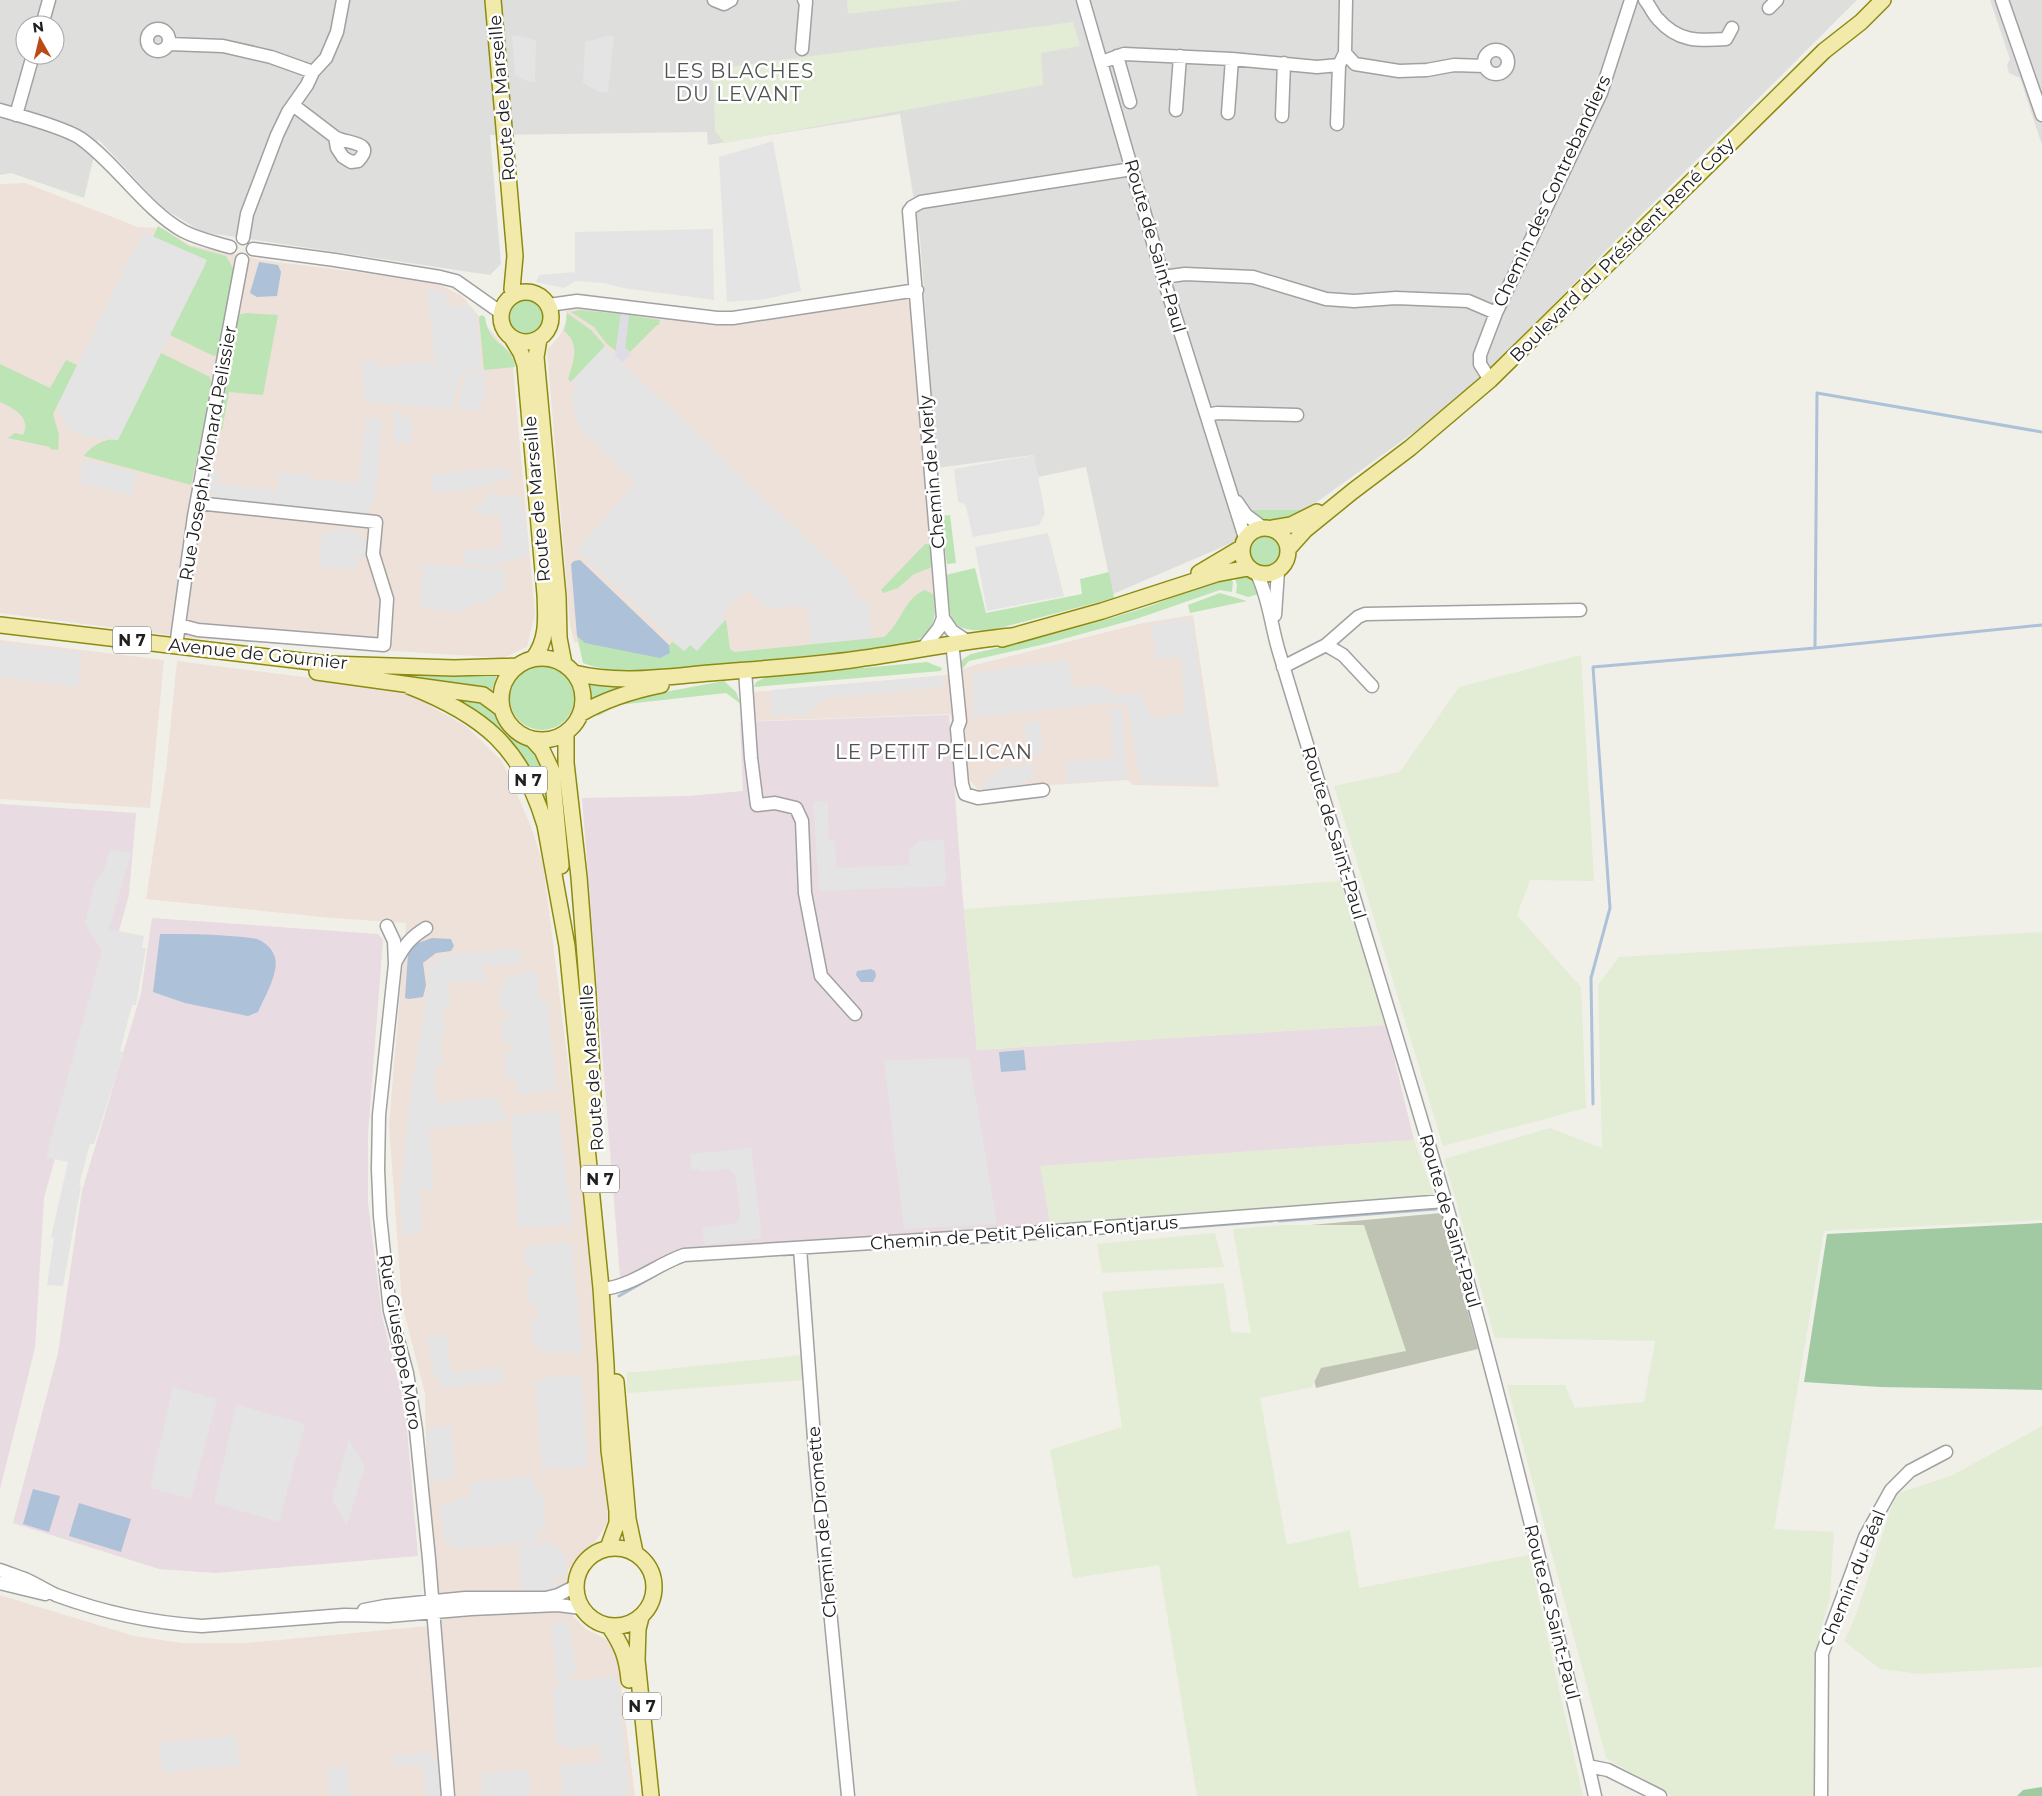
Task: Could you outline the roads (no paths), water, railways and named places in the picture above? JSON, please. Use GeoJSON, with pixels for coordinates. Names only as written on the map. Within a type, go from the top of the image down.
{"type":"FeatureCollection","features":[{"type":"Feature","properties":{"kind":"main road","name":"Route de Marseille"},"geometry":{"type":"LineString","coordinates":[[493,0],[515,256]]}},
{"type":"Feature","properties":{"kind":"main road"},"geometry":{"type":"LineString","coordinates":[[1824,51],[1870,0]]}},
{"type":"Feature","properties":{"kind":"main road","name":"Boulevard du Président René Coty"},"geometry":{"type":"LineString","coordinates":[[1288,549],[1306,530],[1353,491],[1410,448],[1490,380],[1824,51],[1861,22],[1883,0]]}},
{"type":"Feature","properties":{"kind":"main road"},"geometry":{"type":"LineString","coordinates":[[515,256],[531,292]]}},
{"type":"Feature","properties":{"kind":"main road"},"geometry":{"type":"LineString","coordinates":[[514,294],[512,289],[515,256]]}},
{"type":"Feature","properties":{"kind":"main road"},"geometry":{"type":"LineString","coordinates":[[531,292],[544,299],[549,306],[550,325],[547,332],[538,339],[526,342],[512,338],[502,327],[500,312],[508,298],[514,294],[531,292]]}},
{"type":"Feature","properties":{"kind":"main road","name":"Route de Marseille"},"geometry":{"type":"LineString","coordinates":[[512,338],[521,353],[525,365],[545,594],[546,622],[544,636],[541,649],[533,659]]}},
{"type":"Feature","properties":{"kind":"main road","name":"Route de Marseille"},"geometry":{"type":"LineString","coordinates":[[538,339],[537,364],[558,597],[559,638],[569,668]]}},
{"type":"Feature","properties":{"kind":"main road","name":"Boulevard du Président René Coty"},"geometry":{"type":"LineString","coordinates":[[1267,528],[1291,525],[1307,518],[1353,491]]}},
{"type":"Feature","properties":{"kind":"main road"},"geometry":{"type":"LineString","coordinates":[[858,659],[906,658],[980,647],[1102,611],[1216,574],[1252,571],[1268,575],[1278,571],[1285,564],[1288,549],[1282,534],[1267,528],[1252,531],[1243,543],[1174,587]]}},
{"type":"Feature","properties":{"kind":"main road"},"geometry":{"type":"LineString","coordinates":[[1243,543],[1242,559],[1252,571]]}},
{"type":"Feature","properties":{"kind":"main road","name":"Avenue de Gournier"},"geometry":{"type":"LineString","coordinates":[[0,625],[328,664],[454,668],[517,666]]}},
{"type":"Feature","properties":{"kind":"main road","name":"Avenue de Gournier"},"geometry":{"type":"LineString","coordinates":[[0,633],[328,673],[409,686],[455,690],[483,695],[502,709]]}},
{"type":"Feature","properties":{"kind":"main road"},"geometry":{"type":"LineString","coordinates":[[569,668],[580,682],[583,693],[580,714],[566,733],[546,740],[532,739],[514,729],[506,720],[502,709],[503,685],[517,666],[533,659],[544,658],[600,678],[620,679],[728,672],[858,659],[967,641],[1012,636]]}},
{"type":"Feature","properties":{"kind":"main road"},"geometry":{"type":"LineString","coordinates":[[381,682],[384,676],[393,671],[447,672],[454,668]]}},
{"type":"Feature","properties":{"kind":"main road"},"geometry":{"type":"LineString","coordinates":[[580,714],[605,700],[627,693],[728,672]]}},
{"type":"Feature","properties":{"kind":"main road","name":"N 7"},"geometry":{"type":"LineString","coordinates":[[409,686],[440,698],[476,719],[514,758],[532,790],[542,817],[565,930]]}},
{"type":"Feature","properties":{"kind":"main road","name":"Route de Marseille"},"geometry":{"type":"LineString","coordinates":[[566,733],[566,763],[579,877],[593,1104],[628,1519],[635,1552]]}},
{"type":"Feature","properties":{"kind":"main road","name":"N 7"},"geometry":{"type":"LineString","coordinates":[[532,739],[552,771],[554,782],[565,930]]}},
{"type":"Feature","properties":{"kind":"main road","name":"Route de Marseille"},"geometry":{"type":"LineString","coordinates":[[565,930],[601,1288],[609,1450],[617,1511],[617,1523],[608,1548]]}},
{"type":"Feature","properties":{"kind":"main road"},"geometry":{"type":"LineString","coordinates":[[617,1547],[635,1552],[642,1557],[652,1570],[655,1586],[652,1602],[641,1617],[632,1623],[609,1626],[594,1620],[578,1601],[577,1577],[584,1563],[595,1553],[608,1548],[617,1547]]}},
{"type":"Feature","properties":{"kind":"main road","name":"N 7"},"geometry":{"type":"LineString","coordinates":[[641,1617],[638,1629],[637,1660],[651,1796]]}},
{"type":"Feature","properties":{"kind":"main road","name":"N 7"},"geometry":{"type":"LineString","coordinates":[[609,1626],[622,1645],[627,1662],[641,1796]]}},
{"type":"Feature","properties":{"kind":"street"},"geometry":{"type":"LineString","coordinates":[[45,15],[49,0]]}},
{"type":"Feature","properties":{"kind":"street"},"geometry":{"type":"LineString","coordinates":[[243,238],[247,214],[277,136],[313,72],[326,58],[337,32],[343,0]]}},
{"type":"Feature","properties":{"kind":"street"},"geometry":{"type":"LineString","coordinates":[[714,0],[724,4],[731,0]]}},
{"type":"Feature","properties":{"kind":"street"},"geometry":{"type":"LineString","coordinates":[[802,49],[806,2],[804,0]]}},
{"type":"Feature","properties":{"kind":"street","name":"Route de Saint-Paul"},"geometry":{"type":"LineString","coordinates":[[1083,0],[1163,277],[1231,491],[1243,543]]}},
{"type":"Feature","properties":{"kind":"street"},"geometry":{"type":"LineString","coordinates":[[1337,124],[1339,65],[1345,53],[1346,0]]}},
{"type":"Feature","properties":{"kind":"street","name":"Chemin des Contrebandiers"},"geometry":{"type":"LineString","coordinates":[[1490,380],[1480,364],[1480,354],[1496,313],[1602,93],[1631,0]]}},
{"type":"Feature","properties":{"kind":"street"},"geometry":{"type":"LineString","coordinates":[[1645,0],[1657,18],[1670,32],[1686,39],[1726,39],[1732,28]]}},
{"type":"Feature","properties":{"kind":"street"},"geometry":{"type":"LineString","coordinates":[[2002,0],[2042,115]]}},
{"type":"Feature","properties":{"kind":"street"},"geometry":{"type":"LineString","coordinates":[[169,44],[223,46],[271,57],[313,72]]}},
{"type":"Feature","properties":{"kind":"street"},"geometry":{"type":"LineString","coordinates":[[1345,53],[1355,64],[1399,71],[1427,70],[1454,65],[1485,66]]}},
{"type":"Feature","properties":{"kind":"street"},"geometry":{"type":"LineString","coordinates":[[1102,62],[1124,54],[1232,58],[1318,67],[1339,65]]}},
{"type":"Feature","properties":{"kind":"street"},"geometry":{"type":"LineString","coordinates":[[1117,56],[1130,102]]}},
{"type":"Feature","properties":{"kind":"street"},"geometry":{"type":"LineString","coordinates":[[1176,110],[1180,56]]}},
{"type":"Feature","properties":{"kind":"street"},"geometry":{"type":"LineString","coordinates":[[1228,113],[1232,58]]}},
{"type":"Feature","properties":{"kind":"street"},"geometry":{"type":"LineString","coordinates":[[1282,116],[1284,63]]}},
{"type":"Feature","properties":{"kind":"street"},"geometry":{"type":"LineString","coordinates":[[16,115],[30,65]]}},
{"type":"Feature","properties":{"kind":"street"},"geometry":{"type":"LineString","coordinates":[[293,105],[335,137]]}},
{"type":"Feature","properties":{"kind":"street"},"geometry":{"type":"LineString","coordinates":[[0,110],[77,137],[100,153],[138,193],[182,230],[203,240],[230,247]]}},
{"type":"Feature","properties":{"kind":"street","name":"Chemin de Merly"},"geometry":{"type":"LineString","coordinates":[[943,618],[910,211],[912,206],[931,201],[1132,169]]}},
{"type":"Feature","properties":{"kind":"street"},"geometry":{"type":"LineString","coordinates":[[243,238],[250,241],[252,249],[249,257],[242,260],[232,256],[230,247],[234,240],[243,238]]}},
{"type":"Feature","properties":{"kind":"street"},"geometry":{"type":"LineString","coordinates":[[252,249],[440,276],[456,281],[500,312]]}},
{"type":"Feature","properties":{"kind":"street","name":"Rue Joseph Monard Pelissier"},"geometry":{"type":"LineString","coordinates":[[176,646],[188,553],[242,260]]}},
{"type":"Feature","properties":{"kind":"street"},"geometry":{"type":"LineString","coordinates":[[1163,277],[1185,274],[1253,277],[1326,299],[1354,301],[1396,298],[1468,301],[1496,313]]}},
{"type":"Feature","properties":{"kind":"street"},"geometry":{"type":"LineString","coordinates":[[549,306],[576,301],[717,318],[733,318],[917,290]]}},
{"type":"Feature","properties":{"kind":"street"},"geometry":{"type":"LineString","coordinates":[[1207,415],[1217,413],[1297,415]]}},
{"type":"Feature","properties":{"kind":"street","name":"Route de Saint-Paul"},"geometry":{"type":"LineString","coordinates":[[1231,491],[1246,515],[1267,528]]}},
{"type":"Feature","properties":{"kind":"street"},"geometry":{"type":"LineString","coordinates":[[180,625],[198,630],[384,645],[387,598],[373,554],[376,522],[197,503]]}},
{"type":"Feature","properties":{"kind":"street","name":"Route de Saint-Paul"},"geometry":{"type":"LineString","coordinates":[[1252,571],[1266,596],[1278,652],[1445,1202],[1539,1555],[1566,1664],[1595,1796]]}},
{"type":"Feature","properties":{"kind":"street","name":"Route de Saint-Paul"},"geometry":{"type":"LineString","coordinates":[[1278,571],[1275,617],[1278,652]]}},
{"type":"Feature","properties":{"kind":"street"},"geometry":{"type":"LineString","coordinates":[[1283,666],[1326,645],[1358,617],[1366,614],[1580,610]]}},
{"type":"Feature","properties":{"kind":"street"},"geometry":{"type":"LineString","coordinates":[[943,618],[952,632],[967,641]]}},
{"type":"Feature","properties":{"kind":"street"},"geometry":{"type":"LineString","coordinates":[[923,648],[939,628],[943,618]]}},
{"type":"Feature","properties":{"kind":"street"},"geometry":{"type":"LineString","coordinates":[[1326,645],[1344,655],[1372,686]]}},
{"type":"Feature","properties":{"kind":"street"},"geometry":{"type":"LineString","coordinates":[[952,651],[960,720],[957,729],[962,784],[965,794],[978,798],[1043,790]]}},
{"type":"Feature","properties":{"kind":"street"},"geometry":{"type":"LineString","coordinates":[[745,670],[751,758],[757,805],[775,803],[796,808],[802,821],[805,893],[822,976],[855,1014]]}},
{"type":"Feature","properties":{"kind":"street","name":"Rue Giuseppe Moro"},"geometry":{"type":"LineString","coordinates":[[387,926],[394,941],[395,964],[379,1115],[378,1169],[380,1216],[390,1311],[407,1373],[416,1430],[433,1606],[448,1796]]}},
{"type":"Feature","properties":{"kind":"street","name":"Rue Giuseppe Moro"},"geometry":{"type":"LineString","coordinates":[[395,964],[406,943],[426,928]]}},
{"type":"Feature","properties":{"kind":"street","name":"Chemin de Petit Pélican Fontjarus"},"geometry":{"type":"LineString","coordinates":[[609,1288],[634,1280],[670,1260],[684,1255],[1445,1202]]}},
{"type":"Feature","properties":{"kind":"street","name":"Chemin de Dromette"},"geometry":{"type":"LineString","coordinates":[[800,1248],[816,1466],[848,1796]]}},
{"type":"Feature","properties":{"kind":"street","name":"Chemin du Béal"},"geometry":{"type":"LineString","coordinates":[[1822,1796],[1822,1654],[1833,1622],[1866,1537],[1890,1490],[1910,1471],[1946,1452]]}},
{"type":"Feature","properties":{"kind":"street"},"geometry":{"type":"LineString","coordinates":[[0,1570],[55,1594],[142,1619],[202,1626],[344,1615],[388,1616],[465,1598],[546,1598],[558,1595],[576,1586]]}},
{"type":"Feature","properties":{"kind":"street"},"geometry":{"type":"LineString","coordinates":[[0,1576],[16,1581],[24,1579]]}},
{"type":"Feature","properties":{"kind":"street"},"geometry":{"type":"LineString","coordinates":[[0,1583],[42,1593],[55,1594]]}},
{"type":"Feature","properties":{"kind":"street"},"geometry":{"type":"LineString","coordinates":[[344,1615],[385,1606],[558,1605],[582,1608]]}},
{"type":"Feature","properties":{"kind":"street"},"geometry":{"type":"LineString","coordinates":[[1588,1766],[1608,1770],[1660,1796]]}},
{"type":"Feature","properties":{"kind":"water"},"geometry":{"type":"Polygon","coordinates":[[[259,262],[278,265],[281,272],[277,296],[257,297],[250,293],[259,262]]]}},
{"type":"Feature","properties":{"kind":"water"},"geometry":{"type":"Polygon","coordinates":[[[580,560],[669,645],[670,653],[660,658],[585,643],[577,636],[571,564],[574,561],[580,560]]]}},
{"type":"Feature","properties":{"kind":"water"},"geometry":{"type":"Polygon","coordinates":[[[160,934],[247,937],[257,939],[266,944],[271,949],[276,964],[270,985],[258,1012],[248,1016],[185,1003],[153,992],[160,934]]]}},
{"type":"Feature","properties":{"kind":"water"},"geometry":{"type":"Polygon","coordinates":[[[432,938],[451,939],[454,946],[451,951],[436,953],[423,963],[426,985],[423,997],[405,998],[408,954],[415,944],[432,938]]]}},
{"type":"Feature","properties":{"kind":"water"},"geometry":{"type":"Polygon","coordinates":[[[871,969],[875,971],[876,976],[873,982],[861,982],[856,975],[857,971],[871,969]]]}},
{"type":"Feature","properties":{"kind":"water"},"geometry":{"type":"Polygon","coordinates":[[[1024,1050],[1026,1070],[1001,1072],[999,1052],[1024,1050]]]}},
{"type":"Feature","properties":{"kind":"water"},"geometry":{"type":"Polygon","coordinates":[[[33,1489],[60,1496],[49,1532],[23,1524],[33,1489]]]}},
{"type":"Feature","properties":{"kind":"water"},"geometry":{"type":"Polygon","coordinates":[[[79,1503],[131,1519],[121,1552],[69,1536],[79,1503]]]}},
{"type":"Feature","properties":{"kind":"waterway"},"geometry":{"type":"LineString","coordinates":[[1593,1104],[1591,978],[1610,908],[1593,667],[1815,648],[1817,393],[2042,432]]}},
{"type":"Feature","properties":{"kind":"waterway"},"geometry":{"type":"LineString","coordinates":[[1815,648],[2042,625]]}},
{"type":"Feature","properties":{"kind":"waterway"},"geometry":{"type":"LineString","coordinates":[[1279,1221],[1436,1209]]}},
{"type":"Feature","properties":{"kind":"waterway"},"geometry":{"type":"LineString","coordinates":[[1096,1234],[1272,1221]]}},
{"type":"Feature","properties":{"kind":"waterway"},"geometry":{"type":"LineString","coordinates":[[1021,1240],[1087,1235]]}},
{"type":"Feature","properties":{"kind":"waterway"},"geometry":{"type":"LineString","coordinates":[[921,1246],[1010,1241]]}},
{"type":"Feature","properties":{"kind":"waterway"},"geometry":{"type":"LineString","coordinates":[[784,1255],[793,1254]]}},
{"type":"Feature","properties":{"kind":"waterway"},"geometry":{"type":"LineString","coordinates":[[619,1296],[656,1275]]}},
{"type":"Feature","properties":{"kind":"district","name":"LES BLACHES DU LEVANT"},"geometry":{"type":"Point","coordinates":[739,82]}},
{"type":"Feature","properties":{"kind":"district","name":"LE PETIT PELICAN"},"geometry":{"type":"Point","coordinates":[934,752]}}]}
